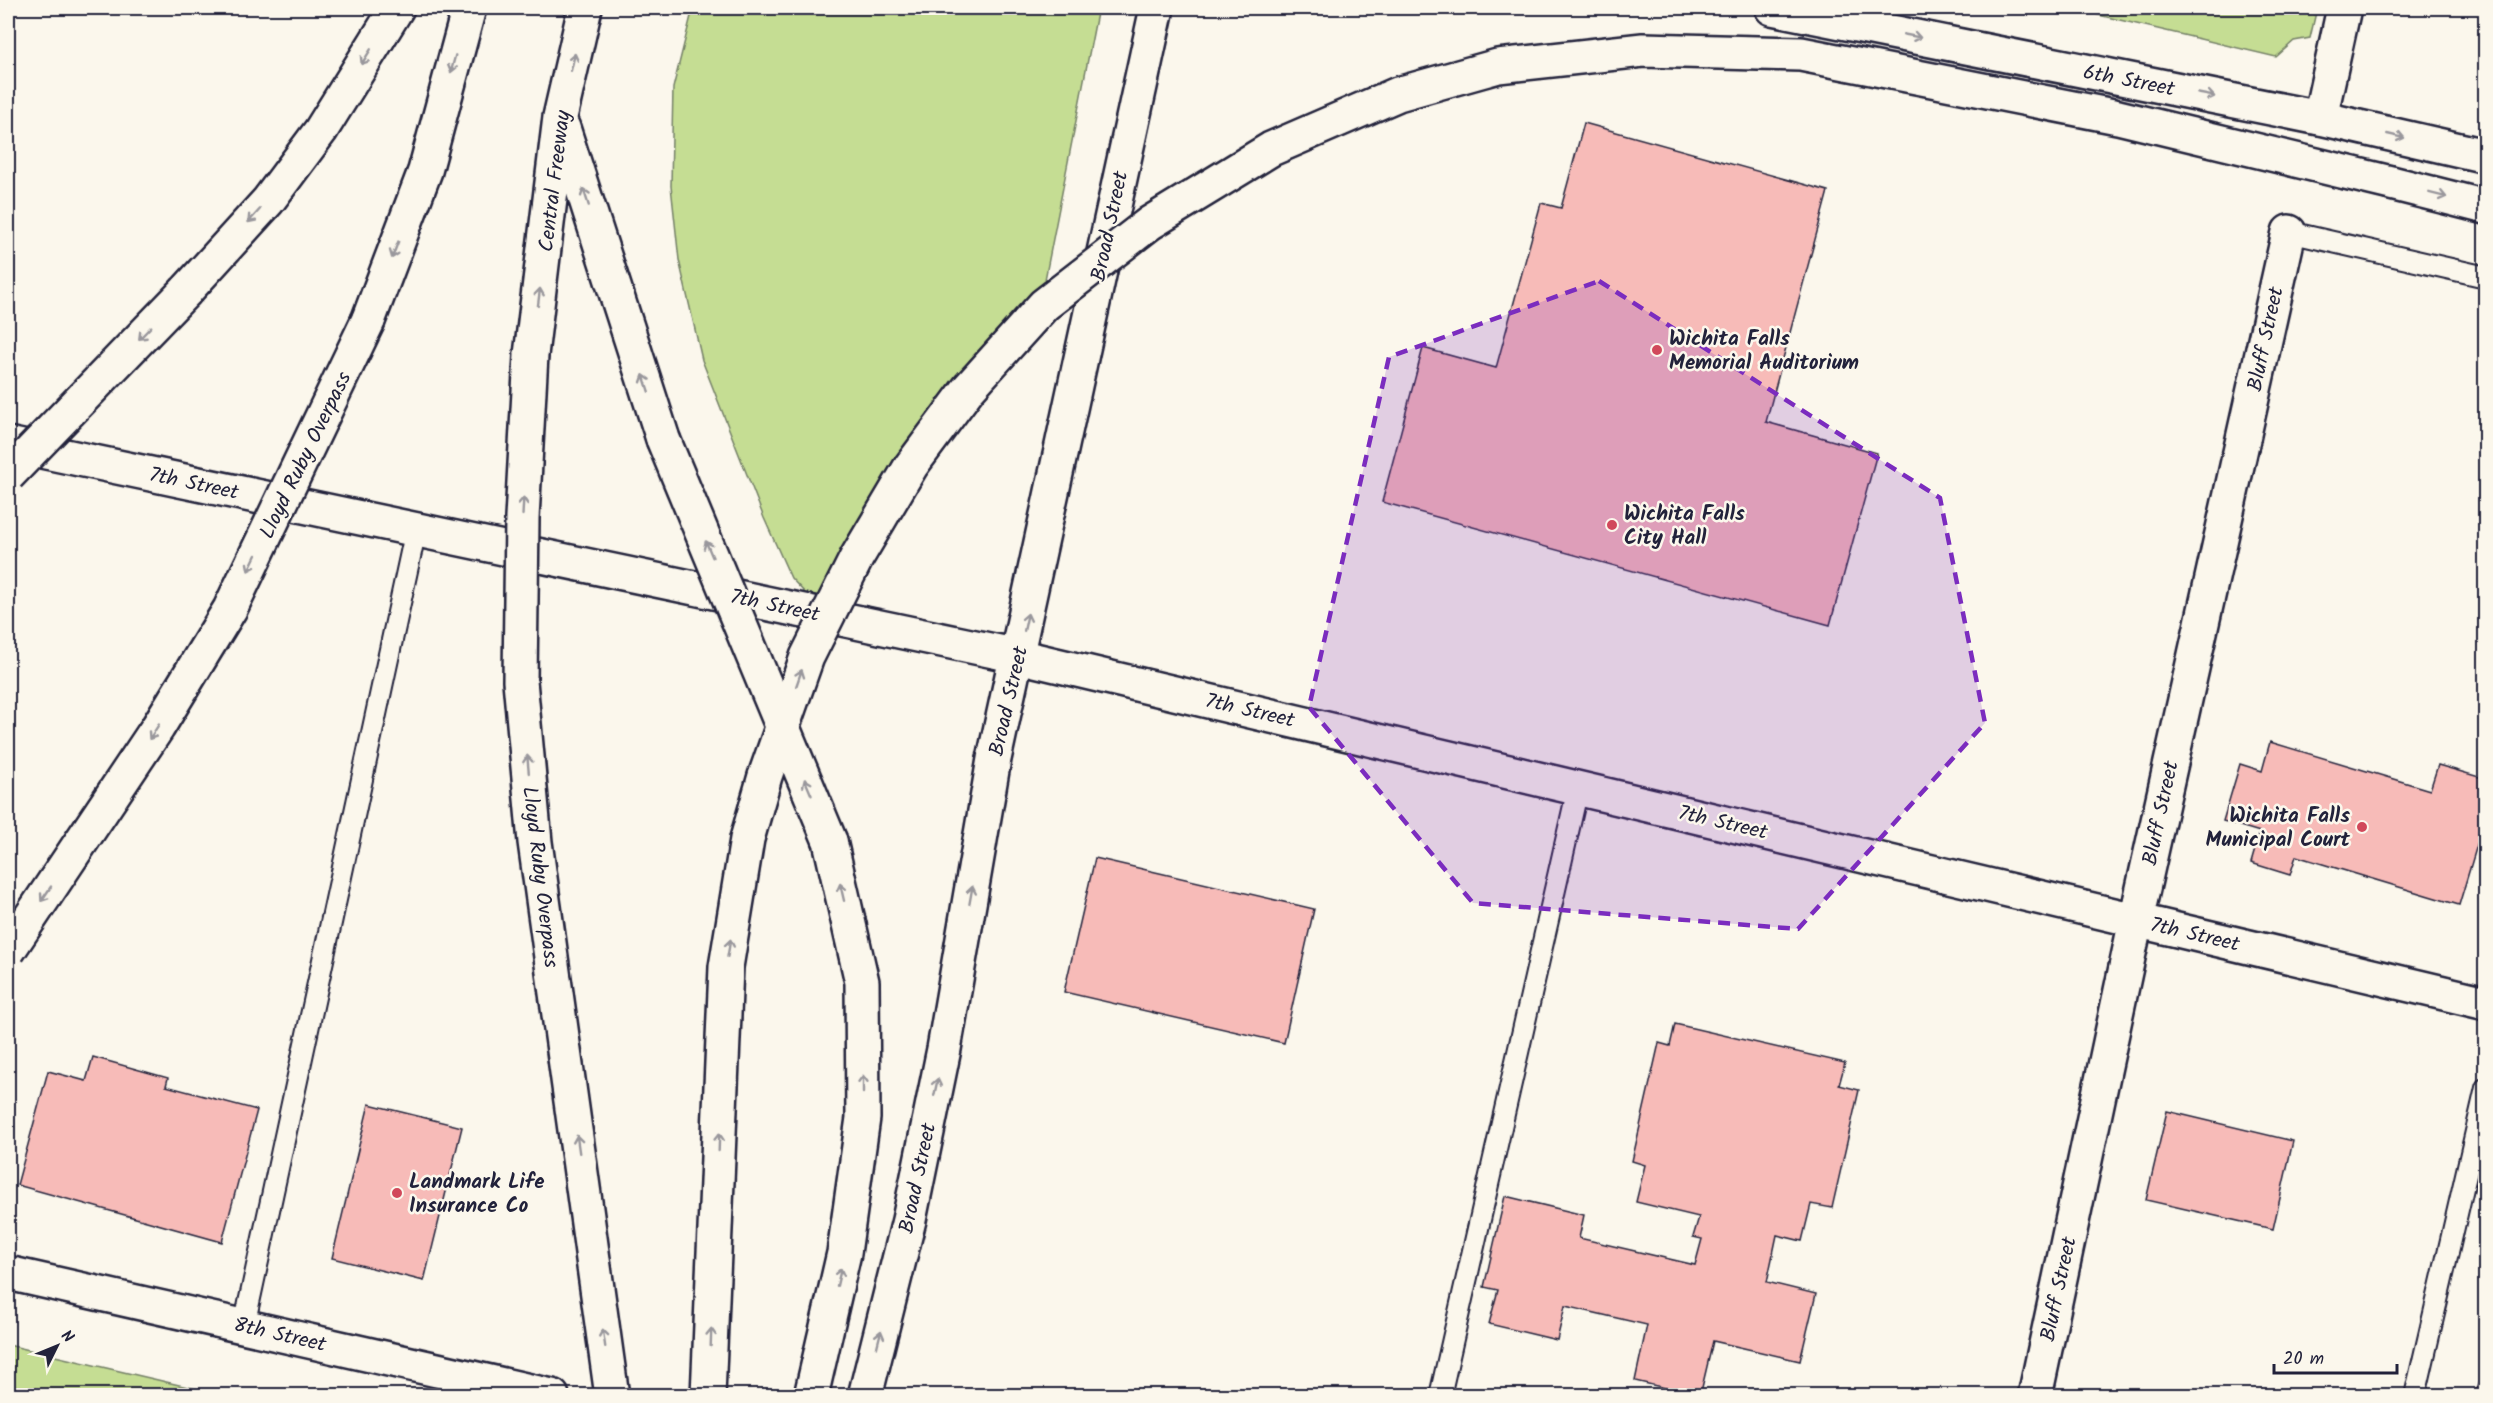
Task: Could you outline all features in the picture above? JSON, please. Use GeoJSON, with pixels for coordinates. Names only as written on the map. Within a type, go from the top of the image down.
{"type":"FeatureCollection","features":[{"type":"Feature","properties":{"kind":"main road"},"geometry":{"type":"LineString","coordinates":[[8,475],[186,291],[268,201],[321,130],[397,8]]}},
{"type":"Feature","properties":{"kind":"main road","name":"Lloyd Ruby Overpass"},"geometry":{"type":"LineString","coordinates":[[8,951],[158,727],[230,609],[368,321],[425,171],[469,8]]}},
{"type":"Feature","properties":{"kind":"main road","name":"Central Freeway"},"geometry":{"type":"LineString","coordinates":[[531,355],[560,117],[585,8]]}},
{"type":"Feature","properties":{"kind":"main road","name":"Broad Street"},"geometry":{"type":"LineString","coordinates":[[865,1395],[914,1197],[944,1049],[994,759],[1157,8]]}},
{"type":"Feature","properties":{"kind":"main road","name":"6th Street"},"geometry":{"type":"LineString","coordinates":[[1772,8],[1881,18],[2486,156]]}},
{"type":"Feature","properties":{"kind":"main road"},"geometry":{"type":"LineString","coordinates":[[2320,118],[2344,8]]}},
{"type":"Feature","properties":{"kind":"main road"},"geometry":{"type":"LineString","coordinates":[[708,1395],[726,967],[747,839],[765,776],[807,657],[857,557],[910,466],[969,388],[1044,305],[1150,223],[1271,149],[1398,94],[1498,66],[1643,50],[1801,54],[2118,117],[2486,207]]}},
{"type":"Feature","properties":{"kind":"main road"},"geometry":{"type":"LineString","coordinates":[[560,117],[663,439],[830,841],[862,982],[863,1118],[844,1253],[811,1395]]}},
{"type":"Feature","properties":{"kind":"main road","name":"Bluff Street"},"geometry":{"type":"LineString","coordinates":[[2035,1395],[2136,920],[2289,232]]}},
{"type":"Feature","properties":{"kind":"main road","name":"Lloyd Ruby Overpass"},"geometry":{"type":"LineString","coordinates":[[531,355],[522,518],[520,681],[535,842],[612,1395]]}},
{"type":"Feature","properties":{"kind":"main road","name":"7th Street"},"geometry":{"type":"LineString","coordinates":[[8,444],[1018,656],[2486,1003]]}},
{"type":"Feature","properties":{"kind":"main road","name":"8th Street"},"geometry":{"type":"LineString","coordinates":[[8,1273],[552,1395]]}},
{"type":"Feature","properties":{"kind":"lane"},"geometry":{"type":"LineString","coordinates":[[2289,232],[2486,277]]}},
{"type":"Feature","properties":{"kind":"lane"},"geometry":{"type":"LineString","coordinates":[[244,1326],[416,530]]}},
{"type":"Feature","properties":{"kind":"lane"},"geometry":{"type":"LineString","coordinates":[[1440,1395],[1578,788]]}},
{"type":"Feature","properties":{"kind":"lane"},"geometry":{"type":"LineString","coordinates":[[2415,1395],[2486,1088]]}},
{"type":"Feature","properties":{"kind":"highlighted area"},"geometry":{"type":"Polygon","coordinates":[[[1599,281],[1940,498],[1985,723],[1798,929],[1473,903],[1309,707],[1389,357],[1599,281]]]}},
{"type":"Feature","properties":{"kind":"green space"},"geometry":{"type":"Polygon","coordinates":[[[693,8],[1098,8],[1043,290],[959,377],[892,464],[822,602],[808,596],[791,578],[764,518],[702,360],[679,260],[671,186],[673,88],[693,8]]]}},
{"type":"Feature","properties":{"kind":"green space"},"geometry":{"type":"Polygon","coordinates":[[[2069,8],[2317,8],[2310,38],[2294,41],[2276,57],[2069,8]]]}},
{"type":"Feature","properties":{"kind":"green space"},"geometry":{"type":"Polygon","coordinates":[[[8,1345],[222,1395],[8,1395],[8,1345]]]}},
{"type":"Feature","properties":{"kind":"building"},"geometry":{"type":"Polygon","coordinates":[[[1584,123],[1828,191],[1766,422],[1877,453],[1830,625],[1382,502],[1423,348],[1496,368],[1541,203],[1561,208],[1584,123]]]}},
{"type":"Feature","properties":{"kind":"building","name":"Wichita Falls Municipal Court"},"geometry":{"type":"Polygon","coordinates":[[[2270,742],[2430,790],[2438,765],[2486,779],[2486,815],[2459,905],[2296,856],[2290,875],[2251,863],[2260,832],[2223,821],[2240,764],[2262,771],[2270,742]]]}},
{"type":"Feature","properties":{"kind":"building"},"geometry":{"type":"Polygon","coordinates":[[[1095,858],[1314,909],[1284,1043],[1064,992],[1095,858]]]}},
{"type":"Feature","properties":{"kind":"building"},"geometry":{"type":"Polygon","coordinates":[[[1675,1024],[1845,1063],[1839,1085],[1859,1090],[1832,1208],[1811,1204],[1802,1241],[1777,1235],[1767,1282],[1816,1294],[1800,1361],[1713,1341],[1700,1396],[1635,1381],[1647,1325],[1565,1306],[1557,1340],[1489,1324],[1498,1290],[1484,1287],[1505,1196],[1584,1215],[1579,1238],[1695,1265],[1702,1239],[1693,1237],[1699,1217],[1636,1202],[1645,1165],[1632,1161],[1659,1043],[1670,1046],[1675,1024]]]}},
{"type":"Feature","properties":{"kind":"building"},"geometry":{"type":"Polygon","coordinates":[[[93,1057],[168,1078],[166,1086],[257,1110],[222,1242],[17,1185],[48,1071],[86,1081],[93,1057]]]}},
{"type":"Feature","properties":{"kind":"building","name":"Landmark Life Insurance Co"},"geometry":{"type":"Polygon","coordinates":[[[369,1104],[462,1127],[424,1281],[332,1258],[369,1104]]]}},
{"type":"Feature","properties":{"kind":"building"},"geometry":{"type":"Polygon","coordinates":[[[2167,1111],[2293,1141],[2273,1229],[2146,1200],[2167,1111]]]}},
{"type":"Feature","properties":{"kind":"building"},"geometry":{"type":"Polygon","coordinates":[[[2485,1361],[2486,1396],[2474,1396],[2485,1361]]]}},
{"type":"Feature","properties":{"kind":"place","name":"Wichita Falls Memorial Auditorium"},"geometry":{"type":"Point","coordinates":[1657,350]}},
{"type":"Feature","properties":{"kind":"place","name":"Wichita Falls City Hall"},"geometry":{"type":"Point","coordinates":[1612,525]}},
{"type":"Feature","properties":{"kind":"place","name":"Wichita Falls Municipal Court"},"geometry":{"type":"Point","coordinates":[2362,827]}},
{"type":"Feature","properties":{"kind":"place","name":"Landmark Life Insurance Co"},"geometry":{"type":"Point","coordinates":[397,1193]}}]}
